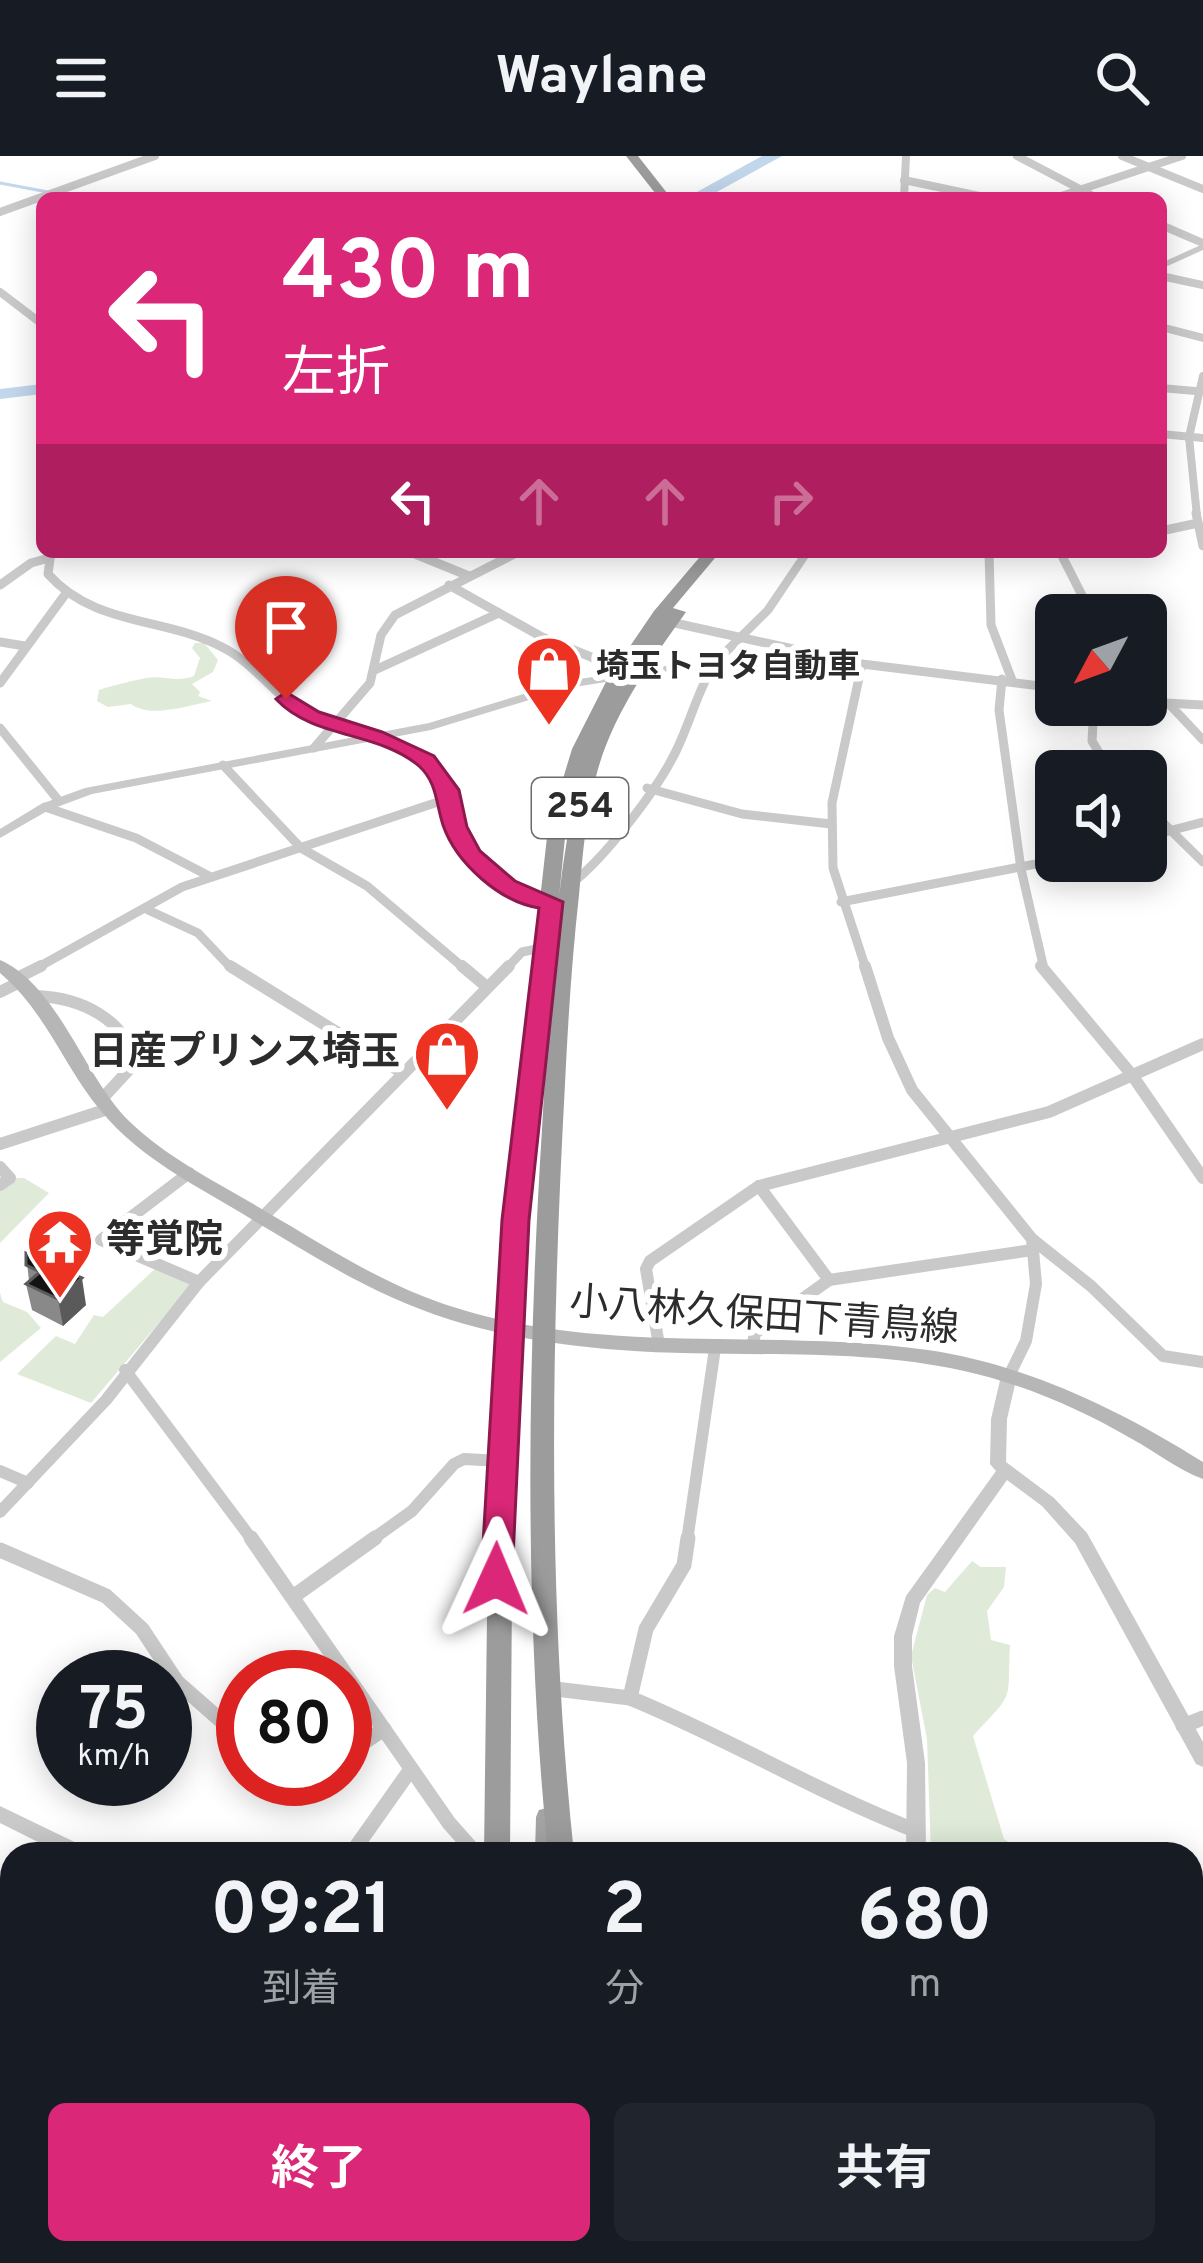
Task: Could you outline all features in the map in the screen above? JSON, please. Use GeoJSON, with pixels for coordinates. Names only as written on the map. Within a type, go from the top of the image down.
{"type":"FeatureCollection","features":[{"type":"Feature","properties":{"kind":"highway"},"geometry":{"type":"LineString","coordinates":[[620,156],[654,192]]}},
{"type":"Feature","properties":{"kind":"highway"},"geometry":{"type":"LineString","coordinates":[[632,156],[655,192]]}},
{"type":"Feature","properties":{"kind":"highway","name":"254"},"geometry":{"type":"LineString","coordinates":[[497,1842],[501,1461],[520,1173],[565,788],[580,745],[622,673],[708,558]]}},
{"type":"Feature","properties":{"kind":"highway","name":"254"},"geometry":{"type":"LineString","coordinates":[[560,1842],[548,1728],[544,1339],[556,1046],[583,789],[622,673],[724,558]]}},
{"type":"Feature","properties":{"kind":"main road","name":"小八林久保田下青鳥線"},"geometry":{"type":"LineString","coordinates":[[0,965],[37,997],[105,1104],[147,1145],[371,1282],[544,1339],[929,1358],[1009,1376],[1075,1399],[1203,1472]]}},
{"type":"Feature","properties":{"kind":"main road"},"geometry":{"type":"LineString","coordinates":[[546,1842],[548,1728]]}},
{"type":"Feature","properties":{"kind":"street"},"geometry":{"type":"LineString","coordinates":[[55,192],[154,156]]}},
{"type":"Feature","properties":{"kind":"street"},"geometry":{"type":"LineString","coordinates":[[904,192],[907,156]]}},
{"type":"Feature","properties":{"kind":"street"},"geometry":{"type":"LineString","coordinates":[[1017,156],[1084,192]]}},
{"type":"Feature","properties":{"kind":"street"},"geometry":{"type":"LineString","coordinates":[[1122,156],[1203,189]]}},
{"type":"Feature","properties":{"kind":"street"},"geometry":{"type":"LineString","coordinates":[[1073,192],[1182,156]]}},
{"type":"Feature","properties":{"kind":"street"},"geometry":{"type":"LineString","coordinates":[[904,180],[961,192]]}},
{"type":"Feature","properties":{"kind":"street"},"geometry":{"type":"LineString","coordinates":[[0,212],[36,199]]}},
{"type":"Feature","properties":{"kind":"street"},"geometry":{"type":"LineString","coordinates":[[1167,228],[1203,245]]}},
{"type":"Feature","properties":{"kind":"street"},"geometry":{"type":"LineString","coordinates":[[1167,263],[1203,245]]}},
{"type":"Feature","properties":{"kind":"street"},"geometry":{"type":"LineString","coordinates":[[1167,277],[1203,285]]}},
{"type":"Feature","properties":{"kind":"street"},"geometry":{"type":"LineString","coordinates":[[0,292],[36,319]]}},
{"type":"Feature","properties":{"kind":"street"},"geometry":{"type":"LineString","coordinates":[[1167,329],[1203,338]]}},
{"type":"Feature","properties":{"kind":"street"},"geometry":{"type":"LineString","coordinates":[[1203,376],[1195,392],[1190,436],[1203,546]]}},
{"type":"Feature","properties":{"kind":"street"},"geometry":{"type":"LineString","coordinates":[[1167,389],[1195,392]]}},
{"type":"Feature","properties":{"kind":"street"},"geometry":{"type":"LineString","coordinates":[[1167,434],[1203,438]]}},
{"type":"Feature","properties":{"kind":"street"},"geometry":{"type":"LineString","coordinates":[[1167,530],[1198,523]]}},
{"type":"Feature","properties":{"kind":"street"},"geometry":{"type":"LineString","coordinates":[[0,585],[43,558]]}},
{"type":"Feature","properties":{"kind":"street"},"geometry":{"type":"LineString","coordinates":[[50,558],[48,574],[64,596],[205,639],[257,670],[299,710],[426,760],[450,798],[455,827],[470,855],[506,886],[532,900],[551,902]]}},
{"type":"Feature","properties":{"kind":"street"},"geometry":{"type":"LineString","coordinates":[[425,558],[469,576]]}},
{"type":"Feature","properties":{"kind":"street"},"geometry":{"type":"LineString","coordinates":[[314,748],[370,683],[387,623],[448,585],[506,558]]}},
{"type":"Feature","properties":{"kind":"street"},"geometry":{"type":"LineString","coordinates":[[572,884],[595,866],[682,743],[704,680],[716,662],[778,596],[803,558]]}},
{"type":"Feature","properties":{"kind":"street"},"geometry":{"type":"LineString","coordinates":[[989,558],[991,625],[1007,680],[998,710],[1040,964],[1132,1075],[1203,1178]]}},
{"type":"Feature","properties":{"kind":"street"},"geometry":{"type":"LineString","coordinates":[[1063,558],[1081,594]]}},
{"type":"Feature","properties":{"kind":"street"},"geometry":{"type":"LineString","coordinates":[[448,585],[622,673]]}},
{"type":"Feature","properties":{"kind":"street"},"geometry":{"type":"LineString","coordinates":[[0,683],[64,596]]}},
{"type":"Feature","properties":{"kind":"street"},"geometry":{"type":"LineString","coordinates":[[375,670],[499,613]]}},
{"type":"Feature","properties":{"kind":"street"},"geometry":{"type":"LineString","coordinates":[[670,622],[862,664],[1035,685]]}},
{"type":"Feature","properties":{"kind":"street"},"geometry":{"type":"LineString","coordinates":[[0,642],[25,646]]}},
{"type":"Feature","properties":{"kind":"street"},"geometry":{"type":"LineString","coordinates":[[0,834],[52,804],[464,718],[538,691],[622,673],[716,662]]}},
{"type":"Feature","properties":{"kind":"street"},"geometry":{"type":"LineString","coordinates":[[862,664],[837,765],[831,824],[841,902],[889,1042],[912,1090],[1032,1245],[1091,1286],[1163,1356],[1203,1362]]}},
{"type":"Feature","properties":{"kind":"street"},"geometry":{"type":"LineString","coordinates":[[1167,705],[1203,705]]}},
{"type":"Feature","properties":{"kind":"street"},"geometry":{"type":"LineString","coordinates":[[1170,705],[1203,740]]}},
{"type":"Feature","properties":{"kind":"street"},"geometry":{"type":"LineString","coordinates":[[0,728],[52,804],[136,838],[209,876]]}},
{"type":"Feature","properties":{"kind":"street"},"geometry":{"type":"LineString","coordinates":[[223,765],[301,848],[368,886],[487,987]]}},
{"type":"Feature","properties":{"kind":"street"},"geometry":{"type":"LineString","coordinates":[[647,788],[742,814],[831,824]]}},
{"type":"Feature","properties":{"kind":"street"},"geometry":{"type":"LineString","coordinates":[[0,992],[148,910],[182,886],[450,798]]}},
{"type":"Feature","properties":{"kind":"street"},"geometry":{"type":"LineString","coordinates":[[1167,832],[1203,822]]}},
{"type":"Feature","properties":{"kind":"street"},"geometry":{"type":"LineString","coordinates":[[1167,827],[1203,862]]}},
{"type":"Feature","properties":{"kind":"street"},"geometry":{"type":"LineString","coordinates":[[841,902],[1035,865]]}},
{"type":"Feature","properties":{"kind":"street"},"geometry":{"type":"LineString","coordinates":[[148,910],[181,922],[225,953],[234,972],[401,1072]]}},
{"type":"Feature","properties":{"kind":"street"},"geometry":{"type":"LineString","coordinates":[[0,1513],[106,1400],[125,1370],[199,1282],[401,1072],[522,952],[547,947]]}},
{"type":"Feature","properties":{"kind":"street"},"geometry":{"type":"LineString","coordinates":[[0,1144],[105,1104],[136,1062],[130,1044],[80,1001],[37,997]]}},
{"type":"Feature","properties":{"kind":"street"},"geometry":{"type":"LineString","coordinates":[[659,1345],[646,1269],[650,1261],[759,1186],[1049,1112],[1203,1044]]}},
{"type":"Feature","properties":{"kind":"street"},"geometry":{"type":"LineString","coordinates":[[0,1167],[10,1178],[0,1185]]}},
{"type":"Feature","properties":{"kind":"street"},"geometry":{"type":"LineString","coordinates":[[189,1173],[101,1240],[199,1282]]}},
{"type":"Feature","properties":{"kind":"street"},"geometry":{"type":"LineString","coordinates":[[759,1186],[829,1280]]}},
{"type":"Feature","properties":{"kind":"street"},"geometry":{"type":"LineString","coordinates":[[752,1348],[755,1333],[829,1280],[1032,1245]]}},
{"type":"Feature","properties":{"kind":"street"},"geometry":{"type":"LineString","coordinates":[[1032,1245],[1036,1284],[1026,1341],[1009,1376],[996,1450],[1004,1472],[1035,1492],[1081,1538],[1203,1759]]}},
{"type":"Feature","properties":{"kind":"street"},"geometry":{"type":"LineString","coordinates":[[630,1698],[646,1629],[684,1565],[715,1348]]}},
{"type":"Feature","properties":{"kind":"street"},"geometry":{"type":"LineString","coordinates":[[125,1370],[294,1596],[411,1769],[467,1842]]}},
{"type":"Feature","properties":{"kind":"street"},"geometry":{"type":"LineString","coordinates":[[294,1596],[412,1511],[454,1464],[464,1459],[501,1461]]}},
{"type":"Feature","properties":{"kind":"street"},"geometry":{"type":"LineString","coordinates":[[0,1471],[28,1483]]}},
{"type":"Feature","properties":{"kind":"street"},"geometry":{"type":"LineString","coordinates":[[917,1842],[916,1763],[902,1666],[912,1601],[1004,1472]]}},
{"type":"Feature","properties":{"kind":"street"},"geometry":{"type":"LineString","coordinates":[[0,1550],[106,1596],[142,1629],[177,1682],[216,1716]]}},
{"type":"Feature","properties":{"kind":"street"},"geometry":{"type":"LineString","coordinates":[[548,1688],[586,1688],[630,1698],[686,1721],[832,1798],[917,1831]]}},
{"type":"Feature","properties":{"kind":"street"},"geometry":{"type":"LineString","coordinates":[[1183,1726],[1203,1718]]}},
{"type":"Feature","properties":{"kind":"street"},"geometry":{"type":"LineString","coordinates":[[372,1737],[383,1729]]}},
{"type":"Feature","properties":{"kind":"street"},"geometry":{"type":"LineString","coordinates":[[359,1842],[411,1769]]}},
{"type":"Feature","properties":{"kind":"street"},"geometry":{"type":"LineString","coordinates":[[0,1814],[56,1842]]}},
{"type":"Feature","properties":{"kind":"green space"},"geometry":{"type":"Polygon","coordinates":[[[204,643],[218,660],[213,672],[192,684],[198,696],[212,701],[159,711],[131,704],[108,707],[97,701],[99,690],[117,685],[194,676],[200,658],[192,648],[204,643]]]}},
{"type":"Feature","properties":{"kind":"green space"},"geometry":{"type":"Polygon","coordinates":[[[16,1178],[49,1193],[0,1243],[0,1181],[8,1187],[16,1178]]]}},
{"type":"Feature","properties":{"kind":"green space"},"geometry":{"type":"Polygon","coordinates":[[[156,1268],[191,1285],[91,1403],[17,1374],[56,1336],[75,1344],[94,1315],[103,1317],[156,1268]]]}},
{"type":"Feature","properties":{"kind":"green space"},"geometry":{"type":"Polygon","coordinates":[[[0,1293],[3,1302],[27,1312],[41,1328],[0,1362],[0,1293]]]}},
{"type":"Feature","properties":{"kind":"green space"},"geometry":{"type":"Polygon","coordinates":[[[972,1561],[981,1567],[1006,1567],[1004,1587],[987,1611],[991,1640],[1010,1645],[1007,1695],[973,1736],[1008,1842],[931,1842],[927,1739],[911,1656],[927,1595],[935,1588],[945,1592],[972,1561]]]}},
{"type":"Feature","properties":{"kind":"building"},"geometry":{"type":"Polygon","coordinates":[[[26,1253],[82,1278],[58,1299],[26,1284],[40,1272],[26,1265],[26,1253]]]}},
{"type":"Feature","properties":{"kind":"waterway"},"geometry":{"type":"LineString","coordinates":[[705,192],[774,156]]}},
{"type":"Feature","properties":{"kind":"waterway"},"geometry":{"type":"LineString","coordinates":[[0,183],[48,192]]}},
{"type":"Feature","properties":{"kind":"waterway"},"geometry":{"type":"LineString","coordinates":[[0,394],[36,390]]}},
{"type":"Feature","properties":{"kind":"place","name":"埼玉トヨタ自動車"},"geometry":{"type":"Point","coordinates":[549,728]}},
{"type":"Feature","properties":{"kind":"place","name":"日産プリンス埼玉"},"geometry":{"type":"Point","coordinates":[447,1113]}},
{"type":"Feature","properties":{"kind":"place","name":"等覚院"},"geometry":{"type":"Point","coordinates":[60,1301]}},
{"type":"Feature","properties":{"kind":"route"},"geometry":{"type":"LineString","coordinates":[[286,699],[312,717],[374,736],[426,760],[448,790],[455,827],[470,855],[506,886],[532,900],[551,902],[515,1220],[496,1579]]}}]}
